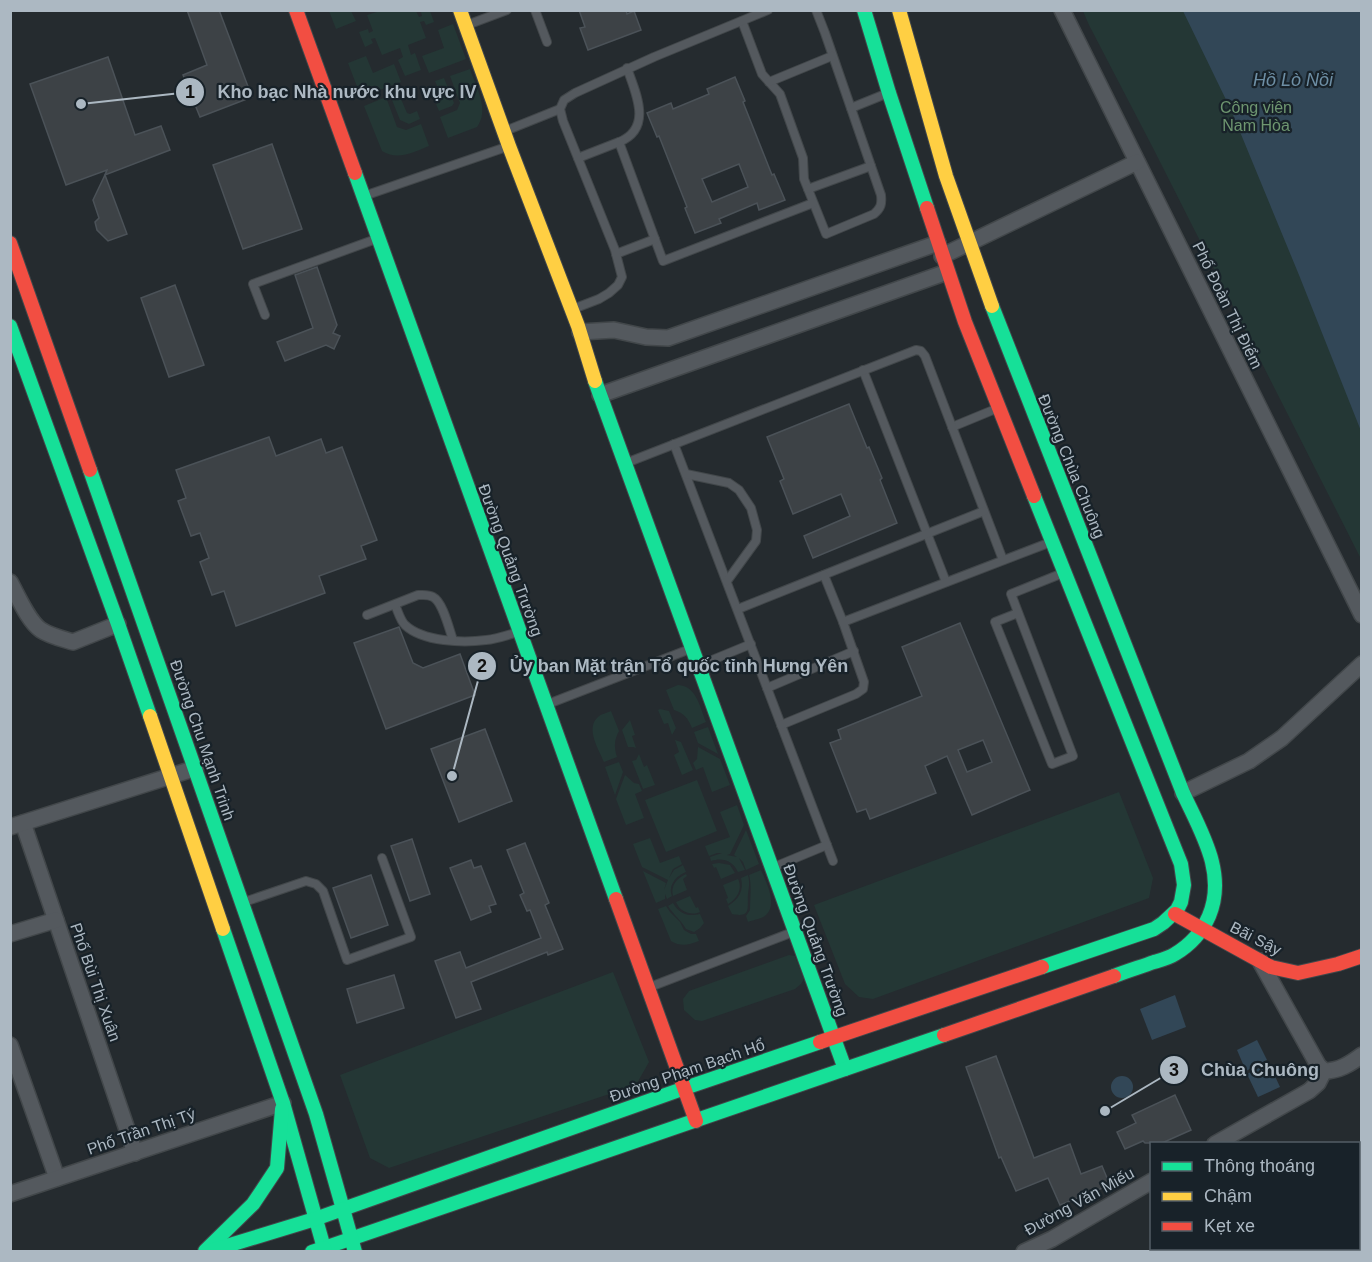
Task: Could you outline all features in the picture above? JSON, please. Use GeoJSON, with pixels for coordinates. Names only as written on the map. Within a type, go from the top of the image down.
{"type":"FeatureCollection","features":[{"type":"Feature","properties":{"kind":"main road","name":"Đường Quảng Trường"},"geometry":{"type":"LineString","coordinates":[[296,10],[696,1121]]}},
{"type":"Feature","properties":{"kind":"main road","name":"Đường Quảng Trường"},"geometry":{"type":"LineString","coordinates":[[460,10],[580,332],[600,395],[845,1069]]}},
{"type":"Feature","properties":{"kind":"main road","name":"Đường Chùa Chuông"},"geometry":{"type":"LineString","coordinates":[[864,10],[947,272],[999,408],[1050,496],[1209,852],[1215,871],[1215,891],[1211,911],[1202,928]]}},
{"type":"Feature","properties":{"kind":"main road","name":"Đường Chùa Chuông"},"geometry":{"type":"LineString","coordinates":[[899,10],[946,176],[1000,328],[1050,496],[1052,541],[1185,877],[1185,890],[1175,914]]}},
{"type":"Feature","properties":{"kind":"main road","name":"Đường Chu Mạnh Trinh"},"geometry":{"type":"LineString","coordinates":[[10,243],[316,1114],[353,1245]]}},
{"type":"Feature","properties":{"kind":"main road"},"geometry":{"type":"LineString","coordinates":[[10,326],[118,624],[283,1103],[315,1219],[320,1250],[353,1245],[696,1121],[1174,955],[1190,943],[1202,928]]}},
{"type":"Feature","properties":{"kind":"main road","name":"Bãi Sậy"},"geometry":{"type":"LineString","coordinates":[[1175,914],[1271,967],[1298,974],[1362,956]]}},
{"type":"Feature","properties":{"kind":"main road","name":"Đường Phạm Bạch Hổ"},"geometry":{"type":"LineString","coordinates":[[206,1251],[315,1219],[685,1088],[1154,930],[1175,914]]}},
{"type":"Feature","properties":{"kind":"main road"},"geometry":{"type":"LineString","coordinates":[[206,1251],[253,1204],[277,1168],[283,1103]]}},
{"type":"Feature","properties":{"kind":"street","name":"Phố Đoàn Thị Điểm"},"geometry":{"type":"LineString","coordinates":[[1062,10],[1362,615]]}},
{"type":"Feature","properties":{"kind":"street"},"geometry":{"type":"LineString","coordinates":[[580,332],[614,330],[646,337],[668,338],[940,250],[969,243],[1137,162]]}},
{"type":"Feature","properties":{"kind":"street"},"geometry":{"type":"LineString","coordinates":[[600,395],[947,272]]}},
{"type":"Feature","properties":{"kind":"street"},"geometry":{"type":"LineString","coordinates":[[10,582],[32,620],[40,629],[48,633],[73,642],[118,624]]}},
{"type":"Feature","properties":{"kind":"street"},"geometry":{"type":"LineString","coordinates":[[1183,792],[1249,761],[1282,738],[1362,664]]}},
{"type":"Feature","properties":{"kind":"street"},"geometry":{"type":"LineString","coordinates":[[17,825],[196,768]]}},
{"type":"Feature","properties":{"kind":"street","name":"Phố Bùi Thị Xuân"},"geometry":{"type":"LineString","coordinates":[[17,825],[56,920],[135,1152]]}},
{"type":"Feature","properties":{"kind":"street"},"geometry":{"type":"LineString","coordinates":[[10,934],[56,920]]}},
{"type":"Feature","properties":{"kind":"street"},"geometry":{"type":"LineString","coordinates":[[1260,961],[1318,1065],[1324,1071],[1341,1068],[1362,1055]]}},
{"type":"Feature","properties":{"kind":"street"},"geometry":{"type":"LineString","coordinates":[[10,1045],[57,1178]]}},
{"type":"Feature","properties":{"kind":"street"},"geometry":{"type":"LineString","coordinates":[[1217,1142],[1309,1091],[1318,1083],[1324,1071]]}},
{"type":"Feature","properties":{"kind":"street","name":"Phố Trần Thị Tý"},"geometry":{"type":"LineString","coordinates":[[10,1194],[283,1103]]}},
{"type":"Feature","properties":{"kind":"street","name":"Đường Văn Miếu"},"geometry":{"type":"LineString","coordinates":[[1024,1251],[1052,1239],[1150,1181]]}},
{"type":"Feature","properties":{"kind":"lane"},"geometry":{"type":"LineString","coordinates":[[465,26],[507,10]]}},
{"type":"Feature","properties":{"kind":"lane"},"geometry":{"type":"LineString","coordinates":[[535,10],[547,42]]}},
{"type":"Feature","properties":{"kind":"lane"},"geometry":{"type":"LineString","coordinates":[[572,310],[599,299],[618,285],[622,278],[616,254],[562,121],[560,110],[564,100],[627,68],[768,10]]}},
{"type":"Feature","properties":{"kind":"lane"},"geometry":{"type":"LineString","coordinates":[[742,21],[762,74],[780,94],[803,158],[804,179],[826,234],[874,214],[880,209],[882,203],[816,10]]}},
{"type":"Feature","properties":{"kind":"lane"},"geometry":{"type":"LineString","coordinates":[[769,82],[832,56]]}},
{"type":"Feature","properties":{"kind":"lane"},"geometry":{"type":"LineString","coordinates":[[578,158],[628,138],[635,130],[640,106],[627,68]]}},
{"type":"Feature","properties":{"kind":"lane"},"geometry":{"type":"LineString","coordinates":[[850,108],[889,93]]}},
{"type":"Feature","properties":{"kind":"lane"},"geometry":{"type":"LineString","coordinates":[[504,131],[560,110]]}},
{"type":"Feature","properties":{"kind":"lane"},"geometry":{"type":"LineString","coordinates":[[619,142],[663,261],[813,203]]}},
{"type":"Feature","properties":{"kind":"lane"},"geometry":{"type":"LineString","coordinates":[[363,197],[509,146]]}},
{"type":"Feature","properties":{"kind":"lane"},"geometry":{"type":"LineString","coordinates":[[808,189],[871,166]]}},
{"type":"Feature","properties":{"kind":"lane"},"geometry":{"type":"LineString","coordinates":[[265,315],[253,284],[377,238]]}},
{"type":"Feature","properties":{"kind":"lane"},"geometry":{"type":"LineString","coordinates":[[616,254],[655,239]]}},
{"type":"Feature","properties":{"kind":"lane"},"geometry":{"type":"LineString","coordinates":[[625,463],[863,370],[916,350],[921,351],[1003,560]]}},
{"type":"Feature","properties":{"kind":"lane"},"geometry":{"type":"LineString","coordinates":[[863,370],[946,582]]}},
{"type":"Feature","properties":{"kind":"lane"},"geometry":{"type":"LineString","coordinates":[[952,427],[999,408]]}},
{"type":"Feature","properties":{"kind":"lane"},"geometry":{"type":"LineString","coordinates":[[674,444],[833,861]]}},
{"type":"Feature","properties":{"kind":"lane"},"geometry":{"type":"LineString","coordinates":[[686,474],[729,483],[740,490],[750,508],[757,530],[756,541],[727,581]]}},
{"type":"Feature","properties":{"kind":"lane"},"geometry":{"type":"LineString","coordinates":[[738,609],[984,511]]}},
{"type":"Feature","properties":{"kind":"lane"},"geometry":{"type":"LineString","coordinates":[[843,622],[1052,541]]}},
{"type":"Feature","properties":{"kind":"lane"},"geometry":{"type":"LineString","coordinates":[[1018,613],[995,622],[1052,764],[1073,756],[1011,594],[1064,572]]}},
{"type":"Feature","properties":{"kind":"lane"},"geometry":{"type":"LineString","coordinates":[[781,725],[863,689],[864,682],[854,651],[824,575]]}},
{"type":"Feature","properties":{"kind":"lane"},"geometry":{"type":"LineString","coordinates":[[367,615],[418,595],[427,595],[435,598],[440,604],[453,640]]}},
{"type":"Feature","properties":{"kind":"lane"},"geometry":{"type":"LineString","coordinates":[[395,605],[403,624],[416,633],[429,637],[465,642],[489,640],[520,632]]}},
{"type":"Feature","properties":{"kind":"lane"},"geometry":{"type":"LineString","coordinates":[[699,666],[751,644]]}},
{"type":"Feature","properties":{"kind":"lane"},"geometry":{"type":"LineString","coordinates":[[546,705],[692,648]]}},
{"type":"Feature","properties":{"kind":"lane"},"geometry":{"type":"LineString","coordinates":[[767,688],[854,651]]}},
{"type":"Feature","properties":{"kind":"lane"},"geometry":{"type":"LineString","coordinates":[[772,867],[827,844]]}},
{"type":"Feature","properties":{"kind":"lane"},"geometry":{"type":"LineString","coordinates":[[242,902],[306,881],[316,885],[323,891],[347,960],[411,937],[382,858]]}},
{"type":"Feature","properties":{"kind":"lane"},"geometry":{"type":"LineString","coordinates":[[649,988],[796,931]]}},
{"type":"Feature","properties":{"kind":"green space"},"geometry":{"type":"Polygon","coordinates":[[[329,11],[351,11],[356,21],[336,29],[329,11]]]}},
{"type":"Feature","properties":{"kind":"green space"},"geometry":{"type":"Polygon","coordinates":[[[380,11],[416,11],[419,17],[422,16],[421,12],[430,11],[434,22],[426,25],[424,21],[420,22],[426,38],[408,45],[411,55],[415,53],[421,70],[405,76],[398,60],[403,57],[400,48],[382,55],[375,38],[371,39],[373,43],[365,47],[359,32],[368,29],[369,33],[373,31],[367,15],[380,11]]]}},
{"type":"Feature","properties":{"kind":"green space","name":"Công viên Nam Hòa"},"geometry":{"type":"Polygon","coordinates":[[[1083,11],[1361,11],[1361,559],[1089,25],[1083,11]]]}},
{"type":"Feature","properties":{"kind":"green space"},"geometry":{"type":"Polygon","coordinates":[[[453,24],[466,59],[429,73],[422,56],[444,48],[438,30],[453,24]]]}},
{"type":"Feature","properties":{"kind":"green space"},"geometry":{"type":"Polygon","coordinates":[[[366,56],[373,73],[394,64],[401,82],[361,97],[348,63],[366,56]]]}},
{"type":"Feature","properties":{"kind":"green space"},"geometry":{"type":"Polygon","coordinates":[[[470,69],[481,98],[481,120],[477,127],[448,138],[440,117],[457,110],[460,103],[450,76],[470,69]]]}},
{"type":"Feature","properties":{"kind":"green space"},"geometry":{"type":"Polygon","coordinates":[[[444,78],[454,103],[439,111],[436,104],[440,102],[441,95],[435,81],[444,78]]]}},
{"type":"Feature","properties":{"kind":"green space"},"geometry":{"type":"Polygon","coordinates":[[[398,92],[407,113],[417,111],[420,119],[409,124],[400,120],[390,95],[398,92]]]}},
{"type":"Feature","properties":{"kind":"green space"},"geometry":{"type":"Polygon","coordinates":[[[386,97],[397,127],[406,130],[421,124],[429,146],[400,155],[382,151],[364,106],[386,97]]]}},
{"type":"Feature","properties":{"kind":"green space"},"geometry":{"type":"Polygon","coordinates":[[[678,685],[694,693],[706,722],[692,728],[685,716],[674,710],[666,690],[678,685]]]}},
{"type":"Feature","properties":{"kind":"green space"},"geometry":{"type":"Polygon","coordinates":[[[658,710],[669,711],[676,728],[672,735],[668,723],[664,724],[658,710]]]}},
{"type":"Feature","properties":{"kind":"green space"},"geometry":{"type":"Polygon","coordinates":[[[611,711],[619,731],[615,744],[617,757],[604,762],[594,739],[593,727],[598,717],[611,711]]]}},
{"type":"Feature","properties":{"kind":"green space"},"geometry":{"type":"Polygon","coordinates":[[[630,720],[636,748],[628,747],[622,730],[630,720]]]}},
{"type":"Feature","properties":{"kind":"green space"},"geometry":{"type":"Polygon","coordinates":[[[708,727],[718,754],[698,743],[694,732],[708,727]]]}},
{"type":"Feature","properties":{"kind":"green space"},"geometry":{"type":"Polygon","coordinates":[[[675,740],[681,742],[693,770],[682,775],[674,755],[679,752],[675,740]]]}},
{"type":"Feature","properties":{"kind":"green space"},"geometry":{"type":"Polygon","coordinates":[[[698,747],[720,759],[730,785],[712,792],[703,767],[696,770],[693,763],[697,759],[698,747]]]}},
{"type":"Feature","properties":{"kind":"green space"},"geometry":{"type":"Polygon","coordinates":[[[639,754],[644,767],[647,765],[655,785],[643,789],[632,761],[636,760],[639,754]]]}},
{"type":"Feature","properties":{"kind":"green space"},"geometry":{"type":"Polygon","coordinates":[[[619,762],[623,772],[615,795],[605,767],[619,762]]]}},
{"type":"Feature","properties":{"kind":"green space"},"geometry":{"type":"Polygon","coordinates":[[[625,775],[634,783],[639,784],[642,791],[635,794],[644,818],[626,825],[616,799],[625,775]]]}},
{"type":"Feature","properties":{"kind":"green space"},"geometry":{"type":"Polygon","coordinates":[[[697,780],[717,831],[666,852],[645,800],[697,780]]]}},
{"type":"Feature","properties":{"kind":"green space"},"geometry":{"type":"Polygon","coordinates":[[[1119,792],[1153,878],[1149,898],[873,999],[859,997],[845,984],[814,905],[1119,792]]]}},
{"type":"Feature","properties":{"kind":"green space"},"geometry":{"type":"Polygon","coordinates":[[[737,805],[744,825],[730,854],[727,855],[737,857],[734,855],[746,830],[759,864],[746,870],[739,858],[745,870],[738,872],[727,861],[720,859],[711,861],[710,857],[722,853],[709,856],[705,846],[730,837],[720,812],[737,805]]]}},
{"type":"Feature","properties":{"kind":"green space"},"geometry":{"type":"Polygon","coordinates":[[[650,838],[660,863],[679,856],[682,864],[673,869],[669,878],[674,870],[683,865],[686,872],[674,881],[671,888],[672,896],[667,899],[665,894],[665,899],[656,903],[643,871],[666,883],[664,890],[668,880],[642,867],[633,844],[650,838]]]}},
{"type":"Feature","properties":{"kind":"green space"},"geometry":{"type":"Polygon","coordinates":[[[712,864],[730,865],[735,873],[721,879],[716,867],[714,868],[712,864]]]}},
{"type":"Feature","properties":{"kind":"green space"},"geometry":{"type":"Polygon","coordinates":[[[761,870],[770,893],[771,905],[764,916],[748,922],[746,916],[750,910],[751,888],[749,875],[761,870]]]}},
{"type":"Feature","properties":{"kind":"green space"},"geometry":{"type":"Polygon","coordinates":[[[686,874],[687,876],[683,879],[687,890],[673,896],[672,889],[675,883],[686,874]]]}},
{"type":"Feature","properties":{"kind":"green space"},"geometry":{"type":"Polygon","coordinates":[[[748,875],[747,911],[743,915],[732,914],[728,906],[740,894],[741,878],[748,875]]]}},
{"type":"Feature","properties":{"kind":"green space"},"geometry":{"type":"Polygon","coordinates":[[[738,879],[740,886],[738,893],[728,904],[723,885],[738,879]]]}},
{"type":"Feature","properties":{"kind":"green space"},"geometry":{"type":"Polygon","coordinates":[[[690,896],[700,912],[693,914],[686,912],[676,902],[690,896]]]}},
{"type":"Feature","properties":{"kind":"green space"},"geometry":{"type":"Polygon","coordinates":[[[673,903],[685,914],[700,914],[704,923],[694,932],[686,929],[668,906],[673,903]]]}},
{"type":"Feature","properties":{"kind":"green space"},"geometry":{"type":"Polygon","coordinates":[[[666,906],[684,930],[696,934],[699,941],[685,945],[671,941],[658,909],[666,906]]]}},
{"type":"Feature","properties":{"kind":"green space"},"geometry":{"type":"Polygon","coordinates":[[[789,955],[795,956],[804,979],[795,989],[702,1021],[695,1020],[684,1010],[683,999],[689,991],[789,955]]]}},
{"type":"Feature","properties":{"kind":"green space"},"geometry":{"type":"Polygon","coordinates":[[[613,972],[649,1062],[636,1085],[389,1168],[370,1158],[340,1075],[613,972]]]}},
{"type":"Feature","properties":{"kind":"water","name":"Hồ Lò Nồi"},"geometry":{"type":"Polygon","coordinates":[[[1183,11],[1361,11],[1361,431],[1231,110],[1183,11]]]}},
{"type":"Feature","properties":{"kind":"water"},"geometry":{"type":"Polygon","coordinates":[[[1175,995],[1186,1027],[1152,1040],[1140,1009],[1175,995]]]}},
{"type":"Feature","properties":{"kind":"water"},"geometry":{"type":"Polygon","coordinates":[[[1257,1040],[1267,1060],[1246,1071],[1237,1050],[1257,1040]]]}},
{"type":"Feature","properties":{"kind":"water"},"geometry":{"type":"Polygon","coordinates":[[[1269,1063],[1280,1087],[1258,1097],[1247,1074],[1269,1063]]]}},
{"type":"Feature","properties":{"kind":"water"},"geometry":{"type":"Polygon","coordinates":[[[1122,1076],[1132,1083],[1133,1087],[1126,1097],[1122,1098],[1112,1091],[1111,1087],[1118,1077],[1122,1076]]]}},
{"type":"Feature","properties":{"kind":"building"},"geometry":{"type":"Polygon","coordinates":[[[187,10],[219,10],[252,97],[200,117],[183,75],[207,65],[187,10]]]}},
{"type":"Feature","properties":{"kind":"building"},"geometry":{"type":"Polygon","coordinates":[[[579,10],[626,10],[627,14],[634,11],[641,30],[588,50],[580,28],[585,27],[579,10]]]}},
{"type":"Feature","properties":{"kind":"building"},"geometry":{"type":"Polygon","coordinates":[[[108,57],[135,135],[161,126],[170,150],[105,175],[107,170],[66,185],[30,84],[108,57]]]}},
{"type":"Feature","properties":{"kind":"building"},"geometry":{"type":"Polygon","coordinates":[[[735,77],[772,175],[774,174],[785,200],[759,210],[757,203],[719,219],[721,223],[695,233],[659,136],[657,137],[647,113],[671,103],[673,109],[709,94],[707,89],[735,77]],[[739,164],[702,179],[712,202],[748,187],[739,164]]]}},
{"type":"Feature","properties":{"kind":"building"},"geometry":{"type":"Polygon","coordinates":[[[272,144],[302,229],[243,249],[213,165],[272,144]]]}},
{"type":"Feature","properties":{"kind":"building"},"geometry":{"type":"Polygon","coordinates":[[[105,175],[127,234],[108,241],[97,230],[95,222],[99,218],[93,200],[105,175]]]}},
{"type":"Feature","properties":{"kind":"building"},"geometry":{"type":"Polygon","coordinates":[[[317,267],[337,325],[333,333],[340,336],[334,349],[326,345],[285,361],[277,342],[313,328],[295,275],[317,267]]]}},
{"type":"Feature","properties":{"kind":"building"},"geometry":{"type":"Polygon","coordinates":[[[175,285],[204,365],[169,377],[141,298],[175,285]]]}},
{"type":"Feature","properties":{"kind":"building"},"geometry":{"type":"Polygon","coordinates":[[[849,404],[882,478],[880,480],[897,523],[813,558],[804,536],[850,516],[841,494],[793,514],[780,481],[784,479],[767,437],[849,404]]]}},
{"type":"Feature","properties":{"kind":"building"},"geometry":{"type":"Polygon","coordinates":[[[269,437],[276,456],[321,439],[326,453],[342,447],[377,540],[361,546],[366,559],[319,576],[325,593],[236,626],[224,591],[212,595],[200,562],[209,558],[200,533],[191,536],[178,501],[186,498],[176,470],[269,437]]]}},
{"type":"Feature","properties":{"kind":"building"},"geometry":{"type":"Polygon","coordinates":[[[960,623],[1030,790],[972,815],[947,756],[925,766],[936,793],[870,819],[866,809],[857,812],[830,743],[841,739],[838,730],[922,696],[902,647],[960,623]],[[983,740],[958,750],[967,772],[992,762],[983,740]]]}},
{"type":"Feature","properties":{"kind":"building"},"geometry":{"type":"Polygon","coordinates":[[[399,627],[413,663],[423,668],[460,654],[475,695],[386,729],[354,643],[399,627]]]}},
{"type":"Feature","properties":{"kind":"building"},"geometry":{"type":"Polygon","coordinates":[[[485,729],[512,801],[459,822],[431,749],[485,729]]]}},
{"type":"Feature","properties":{"kind":"building"},"geometry":{"type":"Polygon","coordinates":[[[412,839],[430,894],[410,901],[391,846],[412,839]]]}},
{"type":"Feature","properties":{"kind":"building"},"geometry":{"type":"Polygon","coordinates":[[[525,843],[549,903],[545,905],[563,949],[548,955],[547,952],[471,982],[481,1009],[456,1018],[435,961],[460,952],[466,968],[541,938],[530,910],[527,911],[520,895],[524,893],[507,850],[525,843]]]}},
{"type":"Feature","properties":{"kind":"building"},"geometry":{"type":"Polygon","coordinates":[[[471,860],[474,868],[481,866],[496,904],[489,906],[491,912],[471,920],[450,868],[471,860]]]}},
{"type":"Feature","properties":{"kind":"building"},"geometry":{"type":"Polygon","coordinates":[[[371,875],[388,925],[351,938],[333,888],[371,875]]]}},
{"type":"Feature","properties":{"kind":"building"},"geometry":{"type":"Polygon","coordinates":[[[394,975],[404,1008],[357,1023],[347,989],[394,975]]]}},
{"type":"Feature","properties":{"kind":"building"},"geometry":{"type":"Polygon","coordinates":[[[996,1056],[1034,1158],[1070,1144],[1081,1174],[1102,1166],[1110,1185],[1060,1205],[1048,1178],[1016,1191],[1001,1157],[999,1158],[966,1067],[996,1056]]]}},
{"type":"Feature","properties":{"kind":"building"},"geometry":{"type":"Polygon","coordinates":[[[1175,1095],[1191,1130],[1164,1142],[1145,1143],[1143,1141],[1125,1149],[1117,1132],[1136,1123],[1132,1115],[1175,1095]]]}},
{"type":"Feature","properties":{"kind":"traffic: fast"},"geometry":{"type":"LineString","coordinates":[[864,10],[927,208]]}},
{"type":"Feature","properties":{"kind":"traffic: fast"},"geometry":{"type":"LineString","coordinates":[[355,173],[616,899]]}},
{"type":"Feature","properties":{"kind":"traffic: fast"},"geometry":{"type":"LineString","coordinates":[[992,306],[1183,793],[1210,853],[1213,868],[1214,900],[1209,916],[1195,938],[1170,957],[1114,976]]}},
{"type":"Feature","properties":{"kind":"traffic: fast"},"geometry":{"type":"LineString","coordinates":[[10,326],[150,716]]}},
{"type":"Feature","properties":{"kind":"traffic: fast"},"geometry":{"type":"LineString","coordinates":[[595,381],[845,1069]]}},
{"type":"Feature","properties":{"kind":"traffic: fast"},"geometry":{"type":"LineString","coordinates":[[90,470],[316,1114],[343,1209]]}},
{"type":"Feature","properties":{"kind":"traffic: fast"},"geometry":{"type":"LineString","coordinates":[[1034,496],[1181,864],[1184,885],[1177,910],[1154,929],[1042,967]]}},
{"type":"Feature","properties":{"kind":"traffic: fast"},"geometry":{"type":"LineString","coordinates":[[223,929],[283,1103],[324,1248]]}},
{"type":"Feature","properties":{"kind":"traffic: fast"},"geometry":{"type":"LineString","coordinates":[[324,1248],[944,1035]]}},
{"type":"Feature","properties":{"kind":"traffic: fast"},"geometry":{"type":"LineString","coordinates":[[343,1209],[820,1042]]}},
{"type":"Feature","properties":{"kind":"traffic: fast"},"geometry":{"type":"LineString","coordinates":[[205,1251],[253,1204],[277,1168],[282,1109]]}},
{"type":"Feature","properties":{"kind":"traffic: fast"},"geometry":{"type":"LineString","coordinates":[[207,1252],[343,1209],[355,1252]]}},
{"type":"Feature","properties":{"kind":"traffic: fast"},"geometry":{"type":"LineString","coordinates":[[312,1252],[324,1248],[325,1252]]}},
{"type":"Feature","properties":{"kind":"traffic: slow"},"geometry":{"type":"LineString","coordinates":[[460,10],[578,326],[595,381]]}},
{"type":"Feature","properties":{"kind":"traffic: slow"},"geometry":{"type":"LineString","coordinates":[[899,10],[946,176],[992,306]]}},
{"type":"Feature","properties":{"kind":"traffic: slow"},"geometry":{"type":"LineString","coordinates":[[150,716],[223,929]]}},
{"type":"Feature","properties":{"kind":"traffic: jam"},"geometry":{"type":"LineString","coordinates":[[296,10],[355,173]]}},
{"type":"Feature","properties":{"kind":"traffic: jam"},"geometry":{"type":"LineString","coordinates":[[927,208],[965,322],[1034,496]]}},
{"type":"Feature","properties":{"kind":"traffic: jam"},"geometry":{"type":"LineString","coordinates":[[10,243],[90,470]]}},
{"type":"Feature","properties":{"kind":"traffic: jam"},"geometry":{"type":"LineString","coordinates":[[616,899],[696,1121]]}},
{"type":"Feature","properties":{"kind":"traffic: jam"},"geometry":{"type":"LineString","coordinates":[[1175,914],[1271,967],[1298,973],[1362,956]]}},
{"type":"Feature","properties":{"kind":"traffic: jam"},"geometry":{"type":"LineString","coordinates":[[820,1042],[1042,967]]}},
{"type":"Feature","properties":{"kind":"traffic: jam"},"geometry":{"type":"LineString","coordinates":[[944,1035],[1114,976]]}},
{"type":"Feature","properties":{"kind":"place","name":"Kho bạc Nhà nước khu vực IV"},"geometry":{"type":"Point","coordinates":[81,104]}},
{"type":"Feature","properties":{"kind":"place","name":"Ủy ban Mặt trận Tổ quốc tỉnh Hưng Yên"},"geometry":{"type":"Point","coordinates":[452,776]}},
{"type":"Feature","properties":{"kind":"place","name":"Chùa Chuông"},"geometry":{"type":"Point","coordinates":[1105,1111]}}]}
